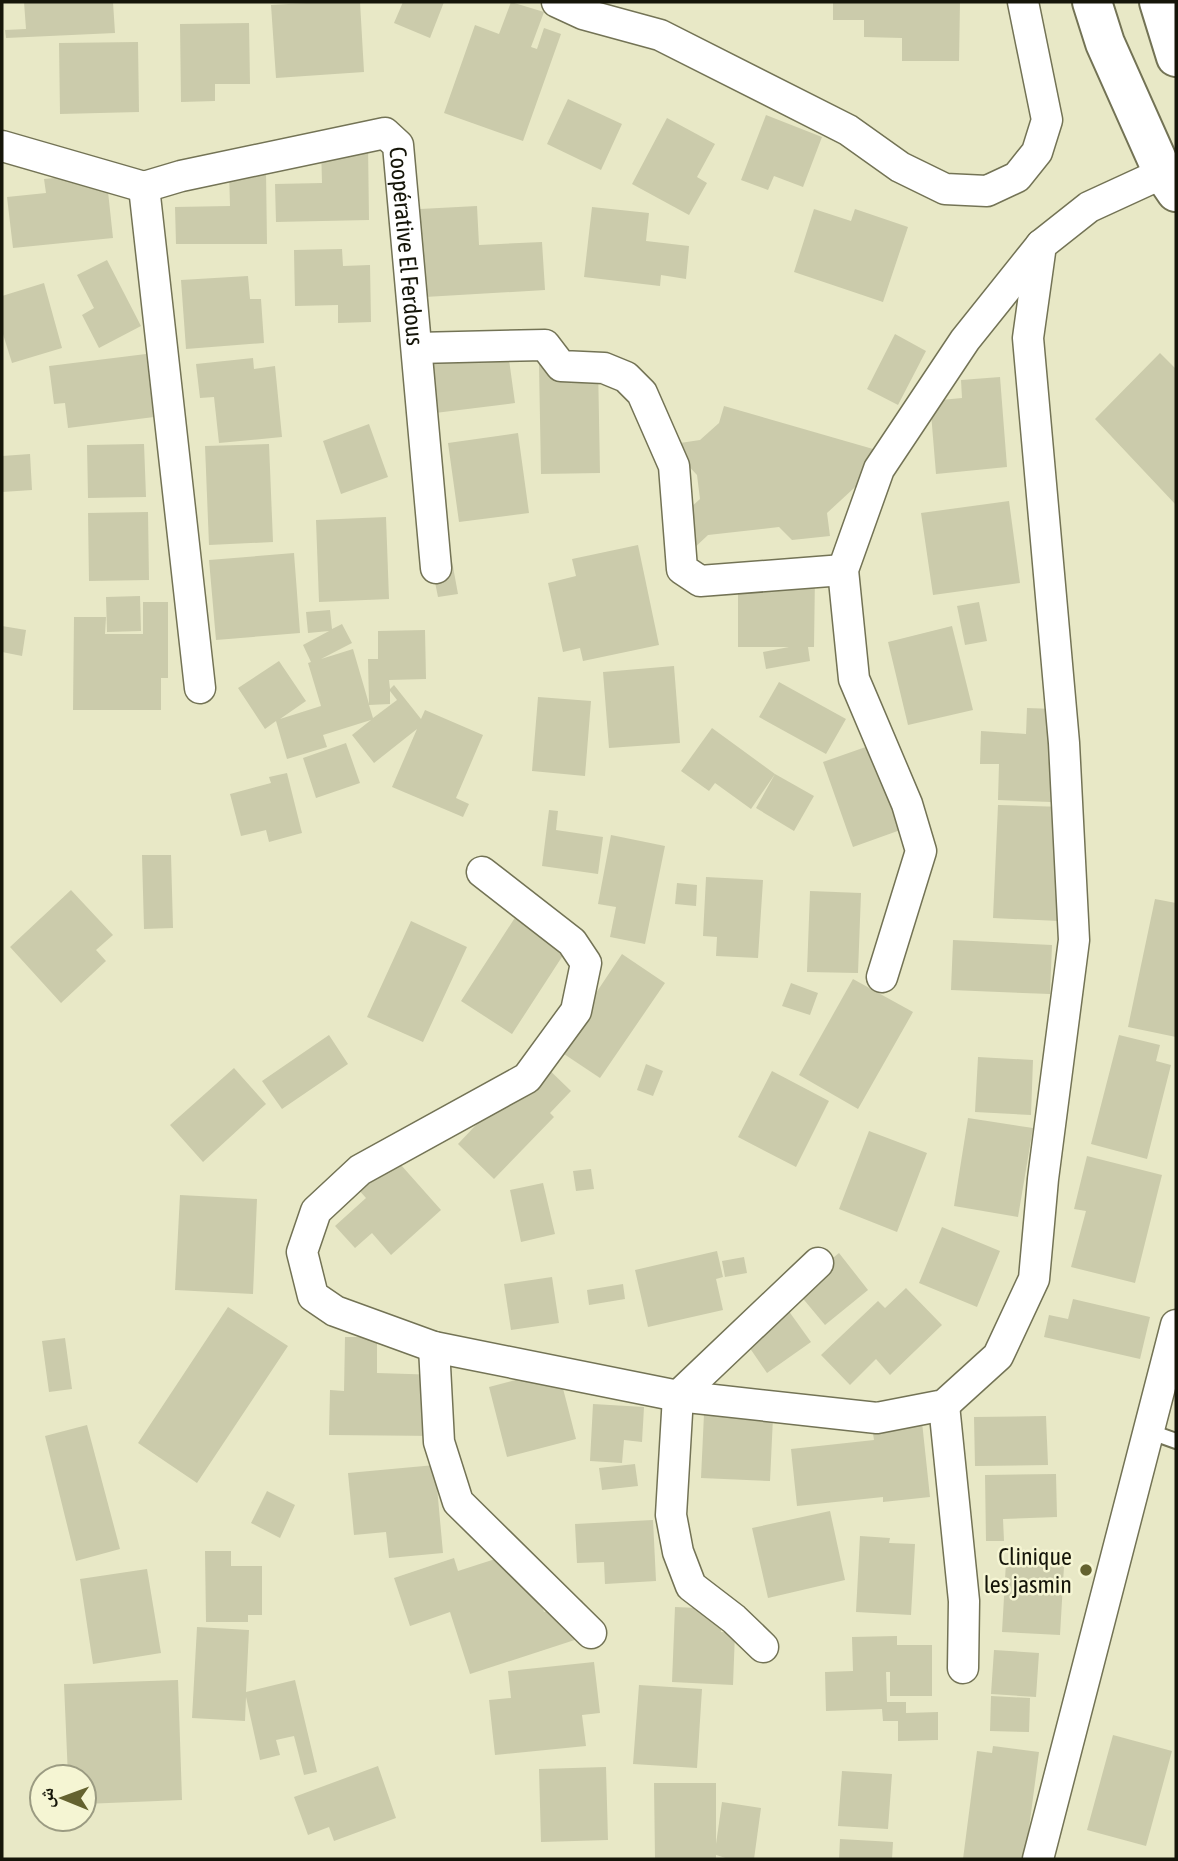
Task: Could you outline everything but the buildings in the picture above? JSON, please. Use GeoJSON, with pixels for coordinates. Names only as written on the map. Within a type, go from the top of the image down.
{"type":"FeatureCollection","features":[{"type":"Feature","properties":{"kind":"main road"},"geometry":{"type":"LineString","coordinates":[[1092,2],[1105,43],[1170,182]]}},
{"type":"Feature","properties":{"kind":"main road"},"geometry":{"type":"LineString","coordinates":[[1159,2],[1176,56]]}},
{"type":"Feature","properties":{"kind":"street"},"geometry":{"type":"LineString","coordinates":[[557,2],[583,14],[660,35],[848,130],[900,167],[945,189],[988,191],[1017,177],[1037,152],[1047,120],[1023,2]]}},
{"type":"Feature","properties":{"kind":"street"},"geometry":{"type":"LineString","coordinates":[[629,2],[660,35]]}},
{"type":"Feature","properties":{"kind":"street","name":"Coopérative El Ferdous"},"geometry":{"type":"LineString","coordinates":[[144,187],[181,176],[385,133],[398,145],[436,568]]}},
{"type":"Feature","properties":{"kind":"street"},"geometry":{"type":"LineString","coordinates":[[2,146],[144,187],[200,688]]}},
{"type":"Feature","properties":{"kind":"street"},"geometry":{"type":"LineString","coordinates":[[882,977],[922,851],[907,804],[853,679],[843,570],[879,469],[965,340],[1041,245],[1089,206],[1170,182]]}},
{"type":"Feature","properties":{"kind":"street"},"geometry":{"type":"LineString","coordinates":[[482,872],[572,942],[579,952],[586,963],[576,1011],[527,1078],[360,1170],[316,1211],[302,1252],[313,1296],[335,1311],[434,1347],[678,1395],[877,1418],[944,1405],[998,1356],[1034,1279],[1043,1179],[1074,940],[1064,743],[1028,338],[1041,245]]}},
{"type":"Feature","properties":{"kind":"street"},"geometry":{"type":"LineString","coordinates":[[417,348],[545,345],[561,366],[604,368],[626,377],[642,393],[674,466],[682,569],[690,577],[700,581],[843,570]]}},
{"type":"Feature","properties":{"kind":"street"},"geometry":{"type":"LineString","coordinates":[[764,1647],[734,1619],[691,1587],[678,1552],[671,1515],[678,1395],[818,1263]]}},
{"type":"Feature","properties":{"kind":"street"},"geometry":{"type":"LineString","coordinates":[[1038,1859],[1148,1431],[1172,1361],[1176,1325]]}},
{"type":"Feature","properties":{"kind":"street"},"geometry":{"type":"LineString","coordinates":[[434,1347],[439,1442],[458,1503],[591,1633]]}},
{"type":"Feature","properties":{"kind":"street"},"geometry":{"type":"LineString","coordinates":[[944,1405],[964,1601],[963,1668]]}},
{"type":"Feature","properties":{"kind":"lane"},"geometry":{"type":"LineString","coordinates":[[1148,1431],[1176,1441]]}},
{"type":"Feature","properties":{"kind":"place","name":"Clinique les jasmin"},"geometry":{"type":"Point","coordinates":[1086,1570]}}]}
